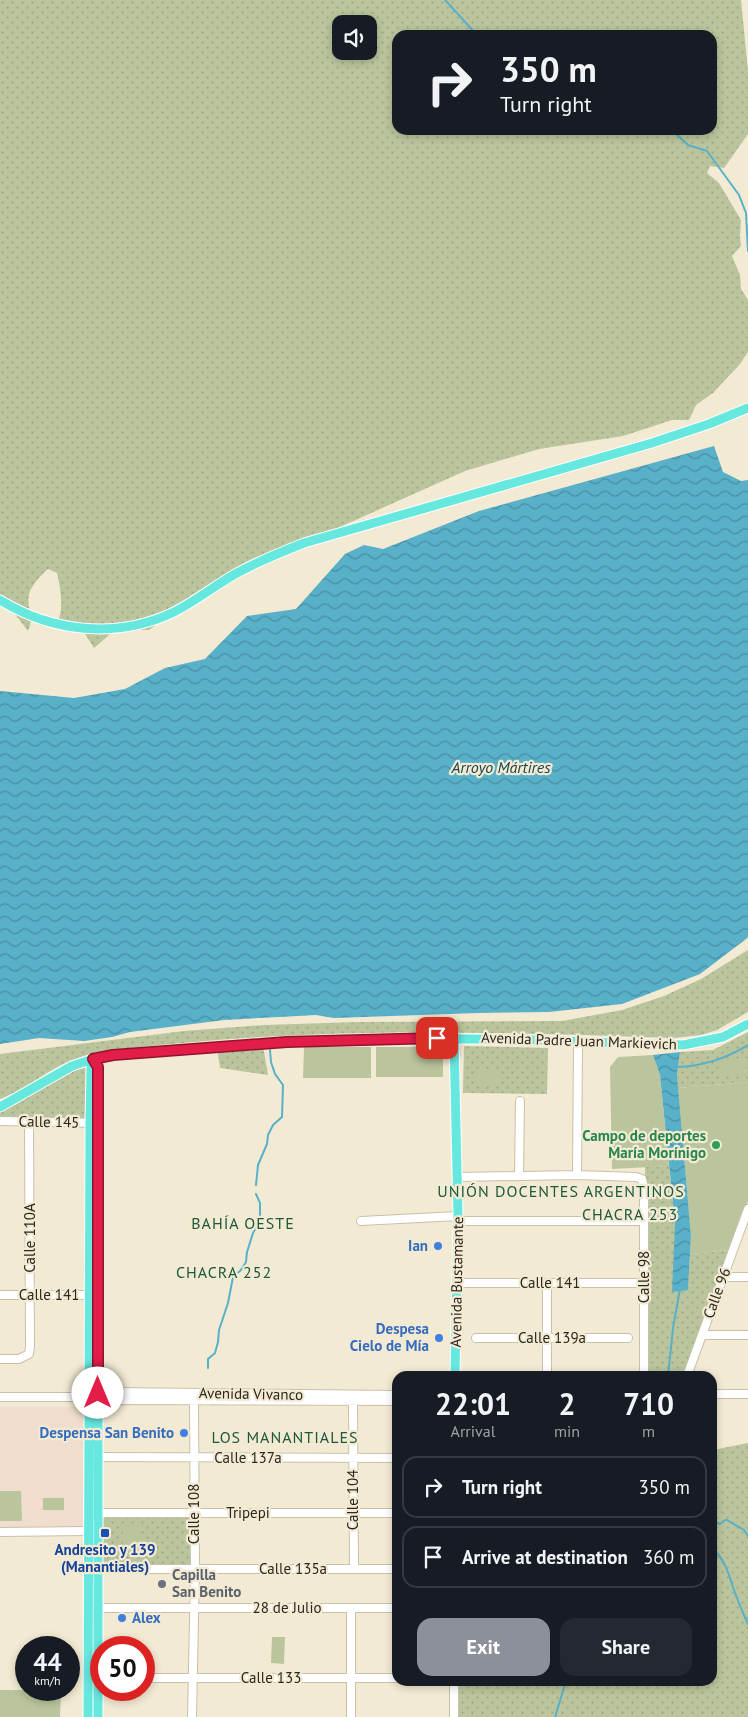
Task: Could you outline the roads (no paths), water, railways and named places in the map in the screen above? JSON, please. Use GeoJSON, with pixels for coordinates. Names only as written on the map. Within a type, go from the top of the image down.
{"type":"FeatureCollection","features":[{"type":"Feature","properties":{"kind":"main road"},"geometry":{"type":"LineString","coordinates":[[0,600],[35,618],[82,629],[116,628],[145,623],[172,613],[237,573],[304,542],[652,443],[709,424],[748,408]]}},
{"type":"Feature","properties":{"kind":"main road","name":"Avenida Padre Juan Markievich"},"geometry":{"type":"LineString","coordinates":[[0,1108],[72,1066],[113,1055],[287,1042],[454,1038],[683,1045],[723,1037],[748,1024]]}},
{"type":"Feature","properties":{"kind":"main road","name":"Avenida Bustamante"},"geometry":{"type":"LineString","coordinates":[[454,1038],[458,1219],[455,1371]]}},
{"type":"Feature","properties":{"kind":"main road"},"geometry":{"type":"LineString","coordinates":[[93,1059],[91,1068],[94,1123],[94,1294],[98,1397],[99,1636]]}},
{"type":"Feature","properties":{"kind":"main road"},"geometry":{"type":"LineString","coordinates":[[88,1717],[88,1531],[98,1397]]}},
{"type":"Feature","properties":{"kind":"main road"},"geometry":{"type":"LineString","coordinates":[[98,1717],[99,1701]]}},
{"type":"Feature","properties":{"kind":"street"},"geometry":{"type":"LineString","coordinates":[[457,1177],[577,1175],[578,1041]]}},
{"type":"Feature","properties":{"kind":"street"},"geometry":{"type":"LineString","coordinates":[[520,1102],[520,1176]]}},
{"type":"Feature","properties":{"kind":"street","name":"Calle 145"},"geometry":{"type":"LineString","coordinates":[[0,1120],[94,1123]]}},
{"type":"Feature","properties":{"kind":"street","name":"Calle 110A"},"geometry":{"type":"LineString","coordinates":[[0,1359],[19,1359],[29,1354],[29,1121]]}},
{"type":"Feature","properties":{"kind":"street","name":"Calle 98"},"geometry":{"type":"LineString","coordinates":[[577,1175],[636,1177],[642,1179],[644,1221],[644,1371]]}},
{"type":"Feature","properties":{"kind":"street","name":"Calle 96"},"geometry":{"type":"LineString","coordinates":[[689,1371],[745,1222],[748,1209]]}},
{"type":"Feature","properties":{"kind":"street"},"geometry":{"type":"LineString","coordinates":[[361,1221],[458,1219],[644,1221]]}},
{"type":"Feature","properties":{"kind":"street"},"geometry":{"type":"LineString","coordinates":[[723,1277],[748,1277]]}},
{"type":"Feature","properties":{"kind":"street","name":"Calle 141"},"geometry":{"type":"LineString","coordinates":[[457,1283],[644,1283]]}},
{"type":"Feature","properties":{"kind":"street"},"geometry":{"type":"LineString","coordinates":[[546,1283],[547,1371]]}},
{"type":"Feature","properties":{"kind":"street","name":"Calle 141"},"geometry":{"type":"LineString","coordinates":[[0,1295],[94,1294]]}},
{"type":"Feature","properties":{"kind":"street"},"geometry":{"type":"LineString","coordinates":[[702,1335],[748,1335]]}},
{"type":"Feature","properties":{"kind":"street","name":"Calle 139a"},"geometry":{"type":"LineString","coordinates":[[476,1338],[628,1338]]}},
{"type":"Feature","properties":{"kind":"street","name":"Avenida Vivanco"},"geometry":{"type":"LineString","coordinates":[[98,1397],[110,1392],[392,1395]]}},
{"type":"Feature","properties":{"kind":"street"},"geometry":{"type":"LineString","coordinates":[[717,1394],[748,1394]]}},
{"type":"Feature","properties":{"kind":"street","name":"Avenida Vivanco"},"geometry":{"type":"LineString","coordinates":[[0,1397],[98,1397],[110,1400],[194,1401],[392,1401]]}},
{"type":"Feature","properties":{"kind":"street","name":"Calle 108"},"geometry":{"type":"LineString","coordinates":[[192,1717],[194,1401]]}},
{"type":"Feature","properties":{"kind":"street","name":"Calle 104"},"geometry":{"type":"LineString","coordinates":[[353,1402],[354,1569]]}},
{"type":"Feature","properties":{"kind":"street","name":"Calle 137a"},"geometry":{"type":"LineString","coordinates":[[98,1457],[392,1458]]}},
{"type":"Feature","properties":{"kind":"street","name":"Tripepi"},"geometry":{"type":"LineString","coordinates":[[98,1513],[392,1513]]}},
{"type":"Feature","properties":{"kind":"street"},"geometry":{"type":"LineString","coordinates":[[0,1532],[88,1531]]}},
{"type":"Feature","properties":{"kind":"street","name":"Calle 135a"},"geometry":{"type":"LineString","coordinates":[[98,1569],[392,1568]]}},
{"type":"Feature","properties":{"kind":"street","name":"28 de Julio"},"geometry":{"type":"LineString","coordinates":[[88,1608],[392,1608]]}},
{"type":"Feature","properties":{"kind":"street"},"geometry":{"type":"LineString","coordinates":[[351,1608],[351,1717]]}},
{"type":"Feature","properties":{"kind":"street","name":"Calle 133"},"geometry":{"type":"LineString","coordinates":[[155,1678],[392,1678]]}},
{"type":"Feature","properties":{"kind":"street"},"geometry":{"type":"LineString","coordinates":[[454,1686],[454,1717]]}},
{"type":"Feature","properties":{"kind":"water","name":"Arroyo Mártires"},"geometry":{"type":"Polygon","coordinates":[[[714,446],[723,472],[741,481],[748,480],[748,937],[746,939],[700,974],[622,1004],[549,1012],[334,1018],[316,1015],[224,1020],[130,1032],[84,1041],[39,1038],[0,1044],[0,691],[74,698],[125,689],[165,668],[205,659],[247,616],[296,609],[345,554],[364,545],[383,549],[479,511],[714,446]]]}},
{"type":"Feature","properties":{"kind":"water"},"geometry":{"type":"Polygon","coordinates":[[[680,1052],[677,1075],[691,1236],[688,1290],[672,1292],[675,1223],[660,1075],[653,1055],[680,1052]]]}},
{"type":"Feature","properties":{"kind":"waterway"},"geometry":{"type":"LineString","coordinates":[[445,0],[472,30]]}},
{"type":"Feature","properties":{"kind":"waterway"},"geometry":{"type":"LineString","coordinates":[[677,135],[688,145],[707,151],[739,195],[746,213],[748,251]]}},
{"type":"Feature","properties":{"kind":"waterway"},"geometry":{"type":"LineString","coordinates":[[677,1067],[696,1065],[714,1060],[732,1054],[748,1045]]}},
{"type":"Feature","properties":{"kind":"waterway"},"geometry":{"type":"LineString","coordinates":[[256,1185],[258,1165],[267,1144],[268,1135],[273,1125],[282,1117],[283,1085],[275,1074],[270,1050]]}},
{"type":"Feature","properties":{"kind":"waterway"},"geometry":{"type":"LineString","coordinates":[[208,1368],[208,1359],[215,1353],[233,1277],[246,1262],[253,1233],[260,1221],[260,1203],[256,1194]]}},
{"type":"Feature","properties":{"kind":"waterway"},"geometry":{"type":"LineString","coordinates":[[669,1371],[673,1328],[680,1289]]}},
{"type":"Feature","properties":{"kind":"waterway"},"geometry":{"type":"LineString","coordinates":[[717,1523],[720,1524],[727,1520],[744,1530],[748,1536]]}},
{"type":"Feature","properties":{"kind":"waterway"},"geometry":{"type":"LineString","coordinates":[[717,1553],[726,1568],[748,1624]]}},
{"type":"Feature","properties":{"kind":"waterway"},"geometry":{"type":"LineString","coordinates":[[555,1717],[564,1686]]}},
{"type":"Feature","properties":{"kind":"place","name":"Campo de deportes María Morínigo"},"geometry":{"type":"Point","coordinates":[716,1145]}},
{"type":"Feature","properties":{"kind":"place","name":"Ian"},"geometry":{"type":"Point","coordinates":[438,1246]}},
{"type":"Feature","properties":{"kind":"place","name":"Despesa Cielo de Mía"},"geometry":{"type":"Point","coordinates":[439,1338]}},
{"type":"Feature","properties":{"kind":"place","name":"Despensa San Benito"},"geometry":{"type":"Point","coordinates":[184,1433]}},
{"type":"Feature","properties":{"kind":"place","name":"Andresito y 139 (Manantiales)"},"geometry":{"type":"Point","coordinates":[105,1533]}},
{"type":"Feature","properties":{"kind":"place","name":"Capilla San Benito"},"geometry":{"type":"Point","coordinates":[162,1584]}},
{"type":"Feature","properties":{"kind":"place","name":"Alex"},"geometry":{"type":"Point","coordinates":[122,1618]}},
{"type":"Feature","properties":{"kind":"district","name":"UNIÓN DOCENTES ARGENTINOS"},"geometry":{"type":"Point","coordinates":[561,1191]}},
{"type":"Feature","properties":{"kind":"district","name":"CHACRA 253"},"geometry":{"type":"Point","coordinates":[630,1214]}},
{"type":"Feature","properties":{"kind":"district","name":"BAHÍA OESTE"},"geometry":{"type":"Point","coordinates":[243,1223]}},
{"type":"Feature","properties":{"kind":"district","name":"CHACRA 252"},"geometry":{"type":"Point","coordinates":[224,1272]}},
{"type":"Feature","properties":{"kind":"district","name":"LOS MANANTIALES"},"geometry":{"type":"Point","coordinates":[285,1437]}}]}
